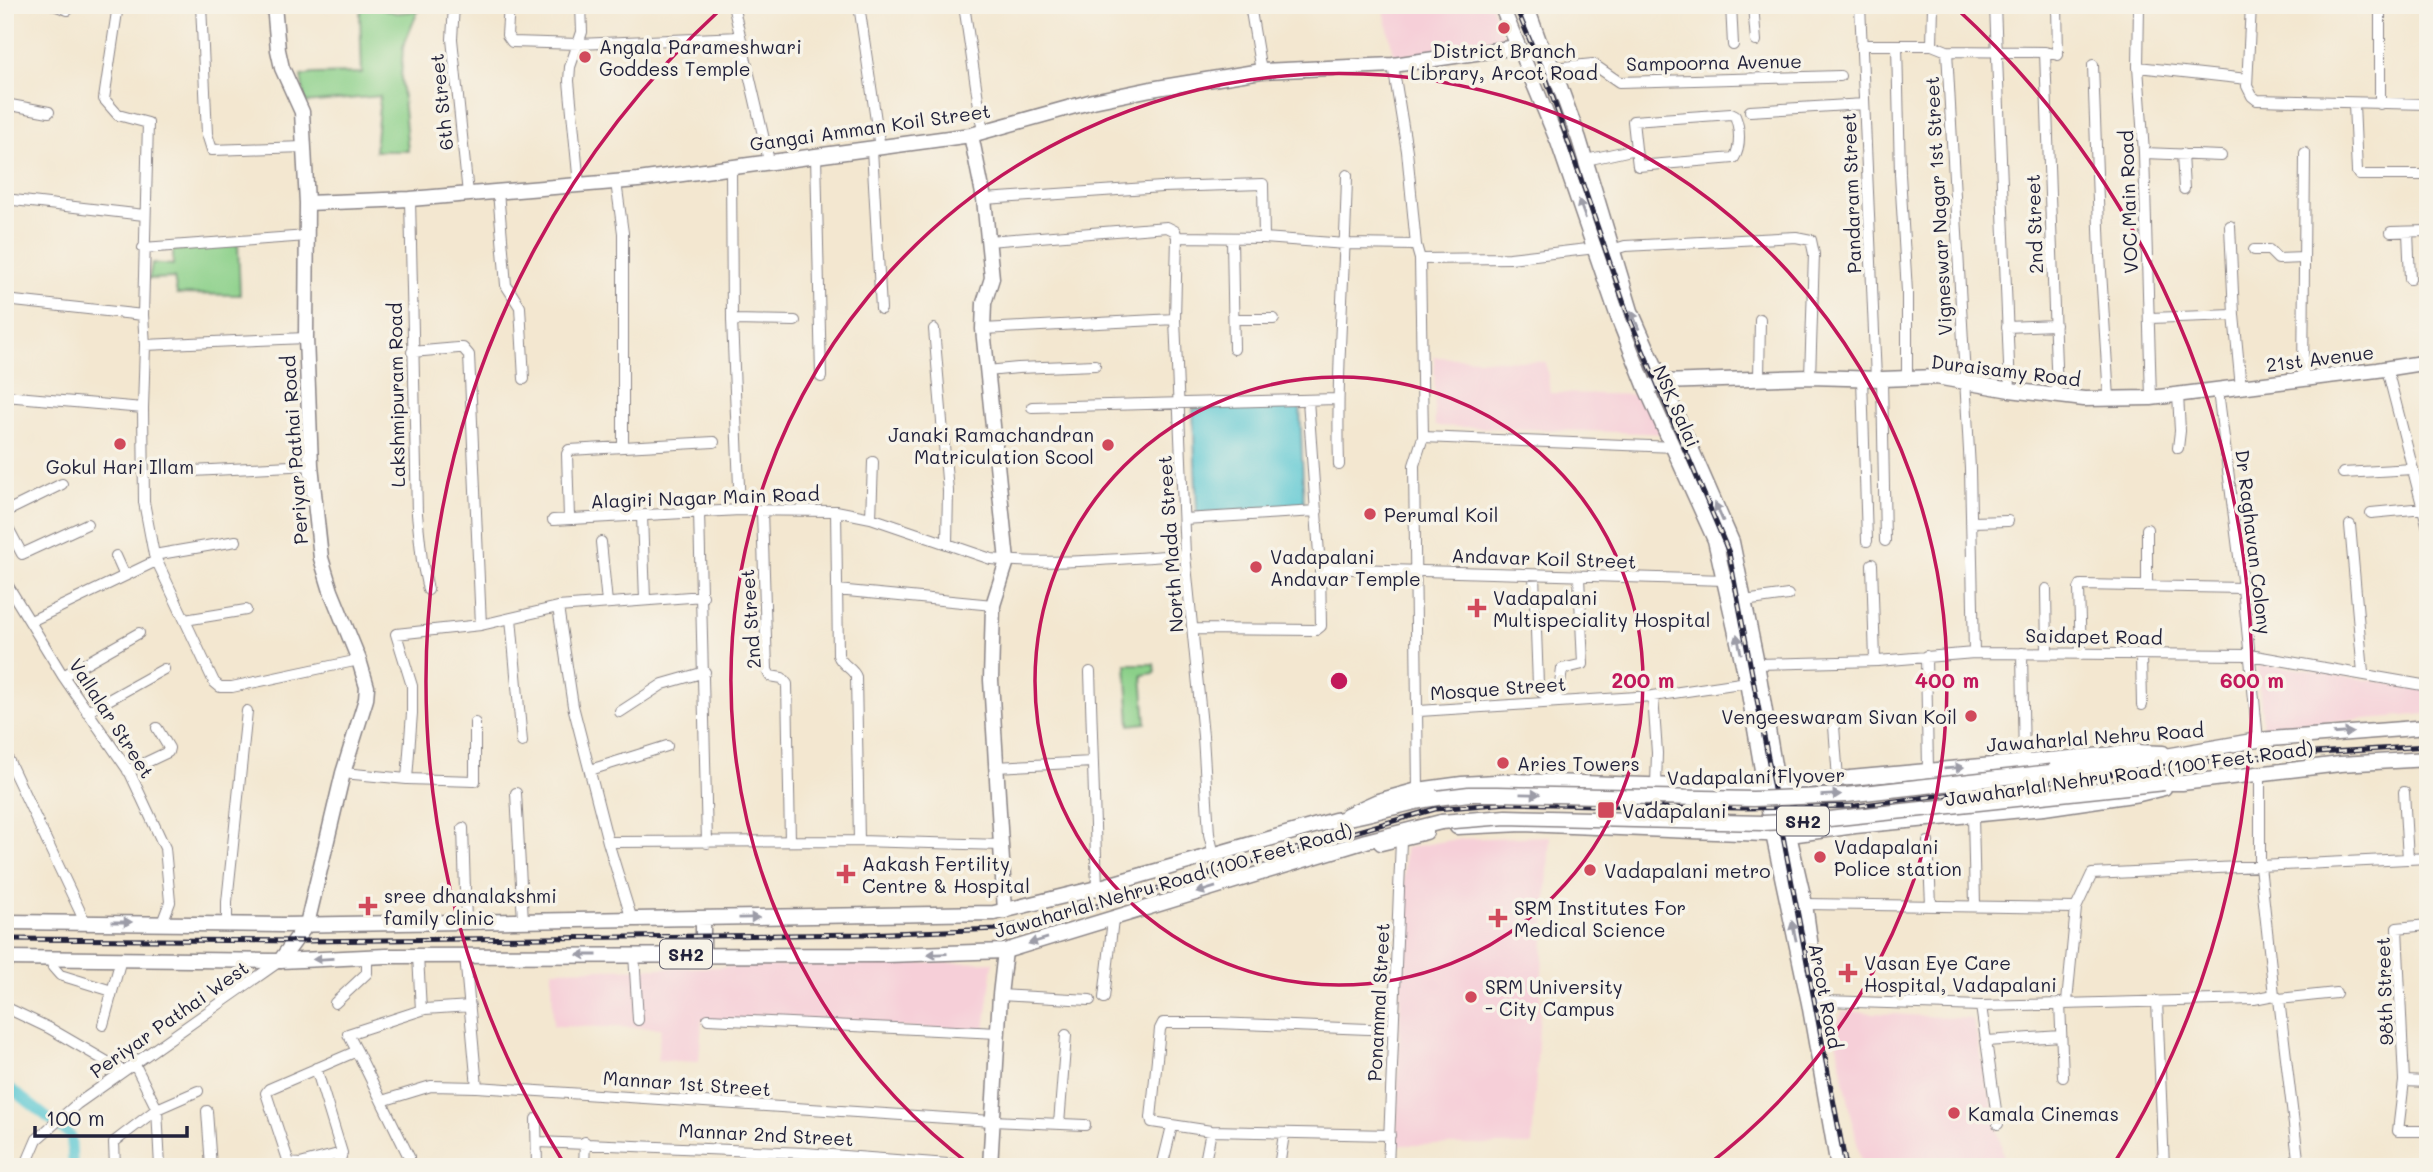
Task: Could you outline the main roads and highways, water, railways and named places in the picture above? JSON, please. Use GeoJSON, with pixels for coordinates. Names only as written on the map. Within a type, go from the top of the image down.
{"type":"FeatureCollection","features":[{"type":"Feature","properties":{"kind":"main road","name":"Periyar Pathai Road"},"geometry":{"type":"LineString","coordinates":[[274,5],[282,68],[302,112],[307,203],[306,338],[311,465],[321,558],[367,687],[307,924]]}},
{"type":"Feature","properties":{"kind":"main road","name":"NSK Salai"},"geometry":{"type":"LineString","coordinates":[[1501,5],[1558,142],[1619,320],[1646,388],[1715,540],[1771,783],[1773,834]]}},
{"type":"Feature","properties":{"kind":"main road"},"geometry":{"type":"LineString","coordinates":[[1525,5],[1553,68],[1586,160],[1631,312],[1732,542],[1757,664],[1771,783]]}},
{"type":"Feature","properties":{"kind":"main road","name":"Gangai Amman Koil Street"},"geometry":{"type":"LineString","coordinates":[[307,203],[410,199],[616,182],[876,149],[977,134],[1104,99],[1261,71],[1393,65],[1517,47]]}},
{"type":"Feature","properties":{"kind":"main road"},"geometry":{"type":"LineString","coordinates":[[1539,98],[1562,91]]}},
{"type":"Feature","properties":{"kind":"main road"},"geometry":{"type":"LineString","coordinates":[[977,134],[992,278],[984,303],[983,329],[1007,561],[993,605],[991,680],[1005,911]]}},
{"type":"Feature","properties":{"kind":"main road","name":"21st Avenue"},"geometry":{"type":"LineString","coordinates":[[2218,391],[2428,362]]}},
{"type":"Feature","properties":{"kind":"main road","name":"Duraisamy Road"},"geometry":{"type":"LineString","coordinates":[[1646,388],[1663,382],[1759,378],[1936,377],[2084,400],[2151,398],[2218,391]]}},
{"type":"Feature","properties":{"kind":"main road","name":"Jawaharlal Nehru Road"},"geometry":{"type":"LineString","coordinates":[[1771,783],[2137,752],[2179,754],[2258,740],[2428,727]]}},
{"type":"Feature","properties":{"kind":"main road","name":"Vadapalani Flyover"},"geometry":{"type":"LineString","coordinates":[[1335,820],[1405,803],[1469,794],[1752,799],[1846,795],[2179,754]]}},
{"type":"Feature","properties":{"kind":"main road","name":"Jawaharlal Nehru Road (100 Feet Road)"},"geometry":{"type":"LineString","coordinates":[[5,958],[280,961],[418,956],[887,955],[1005,951],[1342,849],[1401,839],[1441,828],[1523,824],[1790,835],[2044,808],[2139,794],[2182,783],[2340,765],[2428,759]]}},
{"type":"Feature","properties":{"kind":"main road"},"geometry":{"type":"LineString","coordinates":[[1907,772],[1911,821]]}},
{"type":"Feature","properties":{"kind":"main road","name":"Jawaharlal Nehru Road (100 Feet Road)"},"geometry":{"type":"LineString","coordinates":[[5,922],[307,924],[703,919],[1005,911],[1097,888],[1335,820],[1378,801],[1418,790],[1513,782],[1712,787],[1771,783]]}},
{"type":"Feature","properties":{"kind":"main road","name":"Arcot Road"},"geometry":{"type":"LineString","coordinates":[[1771,783],[1790,835],[1805,904],[1822,1048]]}},
{"type":"Feature","properties":{"kind":"main road","name":"SH2"},"geometry":{"type":"LineString","coordinates":[[1342,849],[1441,822],[1493,818],[1763,823],[1820,820],[2182,783]]}},
{"type":"Feature","properties":{"kind":"main road"},"geometry":{"type":"LineString","coordinates":[[1712,787],[1712,833]]}},
{"type":"Feature","properties":{"kind":"main road","name":"Arcot Road"},"geometry":{"type":"LineString","coordinates":[[1773,834],[1822,1048],[1841,1161]]}},
{"type":"Feature","properties":{"kind":"main road"},"geometry":{"type":"LineString","coordinates":[[703,919],[703,955]]}},
{"type":"Feature","properties":{"kind":"main road"},"geometry":{"type":"LineString","coordinates":[[280,961],[307,924]]}},
{"type":"Feature","properties":{"kind":"main road"},"geometry":{"type":"LineString","coordinates":[[988,1167],[1005,951]]}},
{"type":"Feature","properties":{"kind":"water"},"geometry":{"type":"Polygon","coordinates":[[[1300,405],[1304,509],[1197,513],[1193,409],[1300,405]]]}},
{"type":"Feature","properties":{"kind":"waterway"},"geometry":{"type":"LineString","coordinates":[[5,1084],[71,1136],[73,1167]]}},
{"type":"Feature","properties":{"kind":"railway"},"geometry":{"type":"LineString","coordinates":[[1515,5],[1547,81],[1628,315],[1729,553],[1846,1167]]}},
{"type":"Feature","properties":{"kind":"railway"},"geometry":{"type":"LineString","coordinates":[[5,939],[306,941],[864,934],[999,929],[1083,910],[1435,809],[1508,803],[1741,808],[1856,806],[2236,758],[2428,746]]}},
{"type":"Feature","properties":{"kind":"place","name":"District Branch Library, Arcot Road"},"geometry":{"type":"Point","coordinates":[1504,28]}},
{"type":"Feature","properties":{"kind":"place","name":"Angala Parameshwari Goddess Temple"},"geometry":{"type":"Point","coordinates":[585,57]}},
{"type":"Feature","properties":{"kind":"place","name":"Gokul Hari Illam"},"geometry":{"type":"Point","coordinates":[120,444]}},
{"type":"Feature","properties":{"kind":"place","name":"Janaki Ramachandran Matriculation Scool"},"geometry":{"type":"Point","coordinates":[1108,445]}},
{"type":"Feature","properties":{"kind":"place","name":"Perumal Koil"},"geometry":{"type":"Point","coordinates":[1370,514]}},
{"type":"Feature","properties":{"kind":"place","name":"Vadapalani Andavar Temple"},"geometry":{"type":"Point","coordinates":[1256,567]}},
{"type":"Feature","properties":{"kind":"place","name":"Vadapalani Multispeciality Hospital"},"geometry":{"type":"Point","coordinates":[1477,608]}},
{"type":"Feature","properties":{"kind":"place","name":"Vengeeswaram Sivan Koil"},"geometry":{"type":"Point","coordinates":[1971,716]}},
{"type":"Feature","properties":{"kind":"place","name":"Aries Towers"},"geometry":{"type":"Point","coordinates":[1503,763]}},
{"type":"Feature","properties":{"kind":"place","name":"Vadapalani"},"geometry":{"type":"Point","coordinates":[1606,810]}},
{"type":"Feature","properties":{"kind":"place","name":"Vadapalani Police station"},"geometry":{"type":"Point","coordinates":[1820,857]}},
{"type":"Feature","properties":{"kind":"place","name":"Vadapalani metro"},"geometry":{"type":"Point","coordinates":[1590,870]}},
{"type":"Feature","properties":{"kind":"place","name":"Aakash Fertility Centre & Hospital"},"geometry":{"type":"Point","coordinates":[846,874]}},
{"type":"Feature","properties":{"kind":"place","name":"sree dhanalakshmi family clinic"},"geometry":{"type":"Point","coordinates":[368,906]}},
{"type":"Feature","properties":{"kind":"place","name":"SRM Institutes For Medical Science"},"geometry":{"type":"Point","coordinates":[1498,918]}},
{"type":"Feature","properties":{"kind":"place","name":"Vasan Eye Care Hospital, Vadapalani"},"geometry":{"type":"Point","coordinates":[1848,973]}},
{"type":"Feature","properties":{"kind":"place","name":"SRM University - City Campus"},"geometry":{"type":"Point","coordinates":[1471,997]}},
{"type":"Feature","properties":{"kind":"place","name":"Kamala Cinemas"},"geometry":{"type":"Point","coordinates":[1954,1113]}}]}
